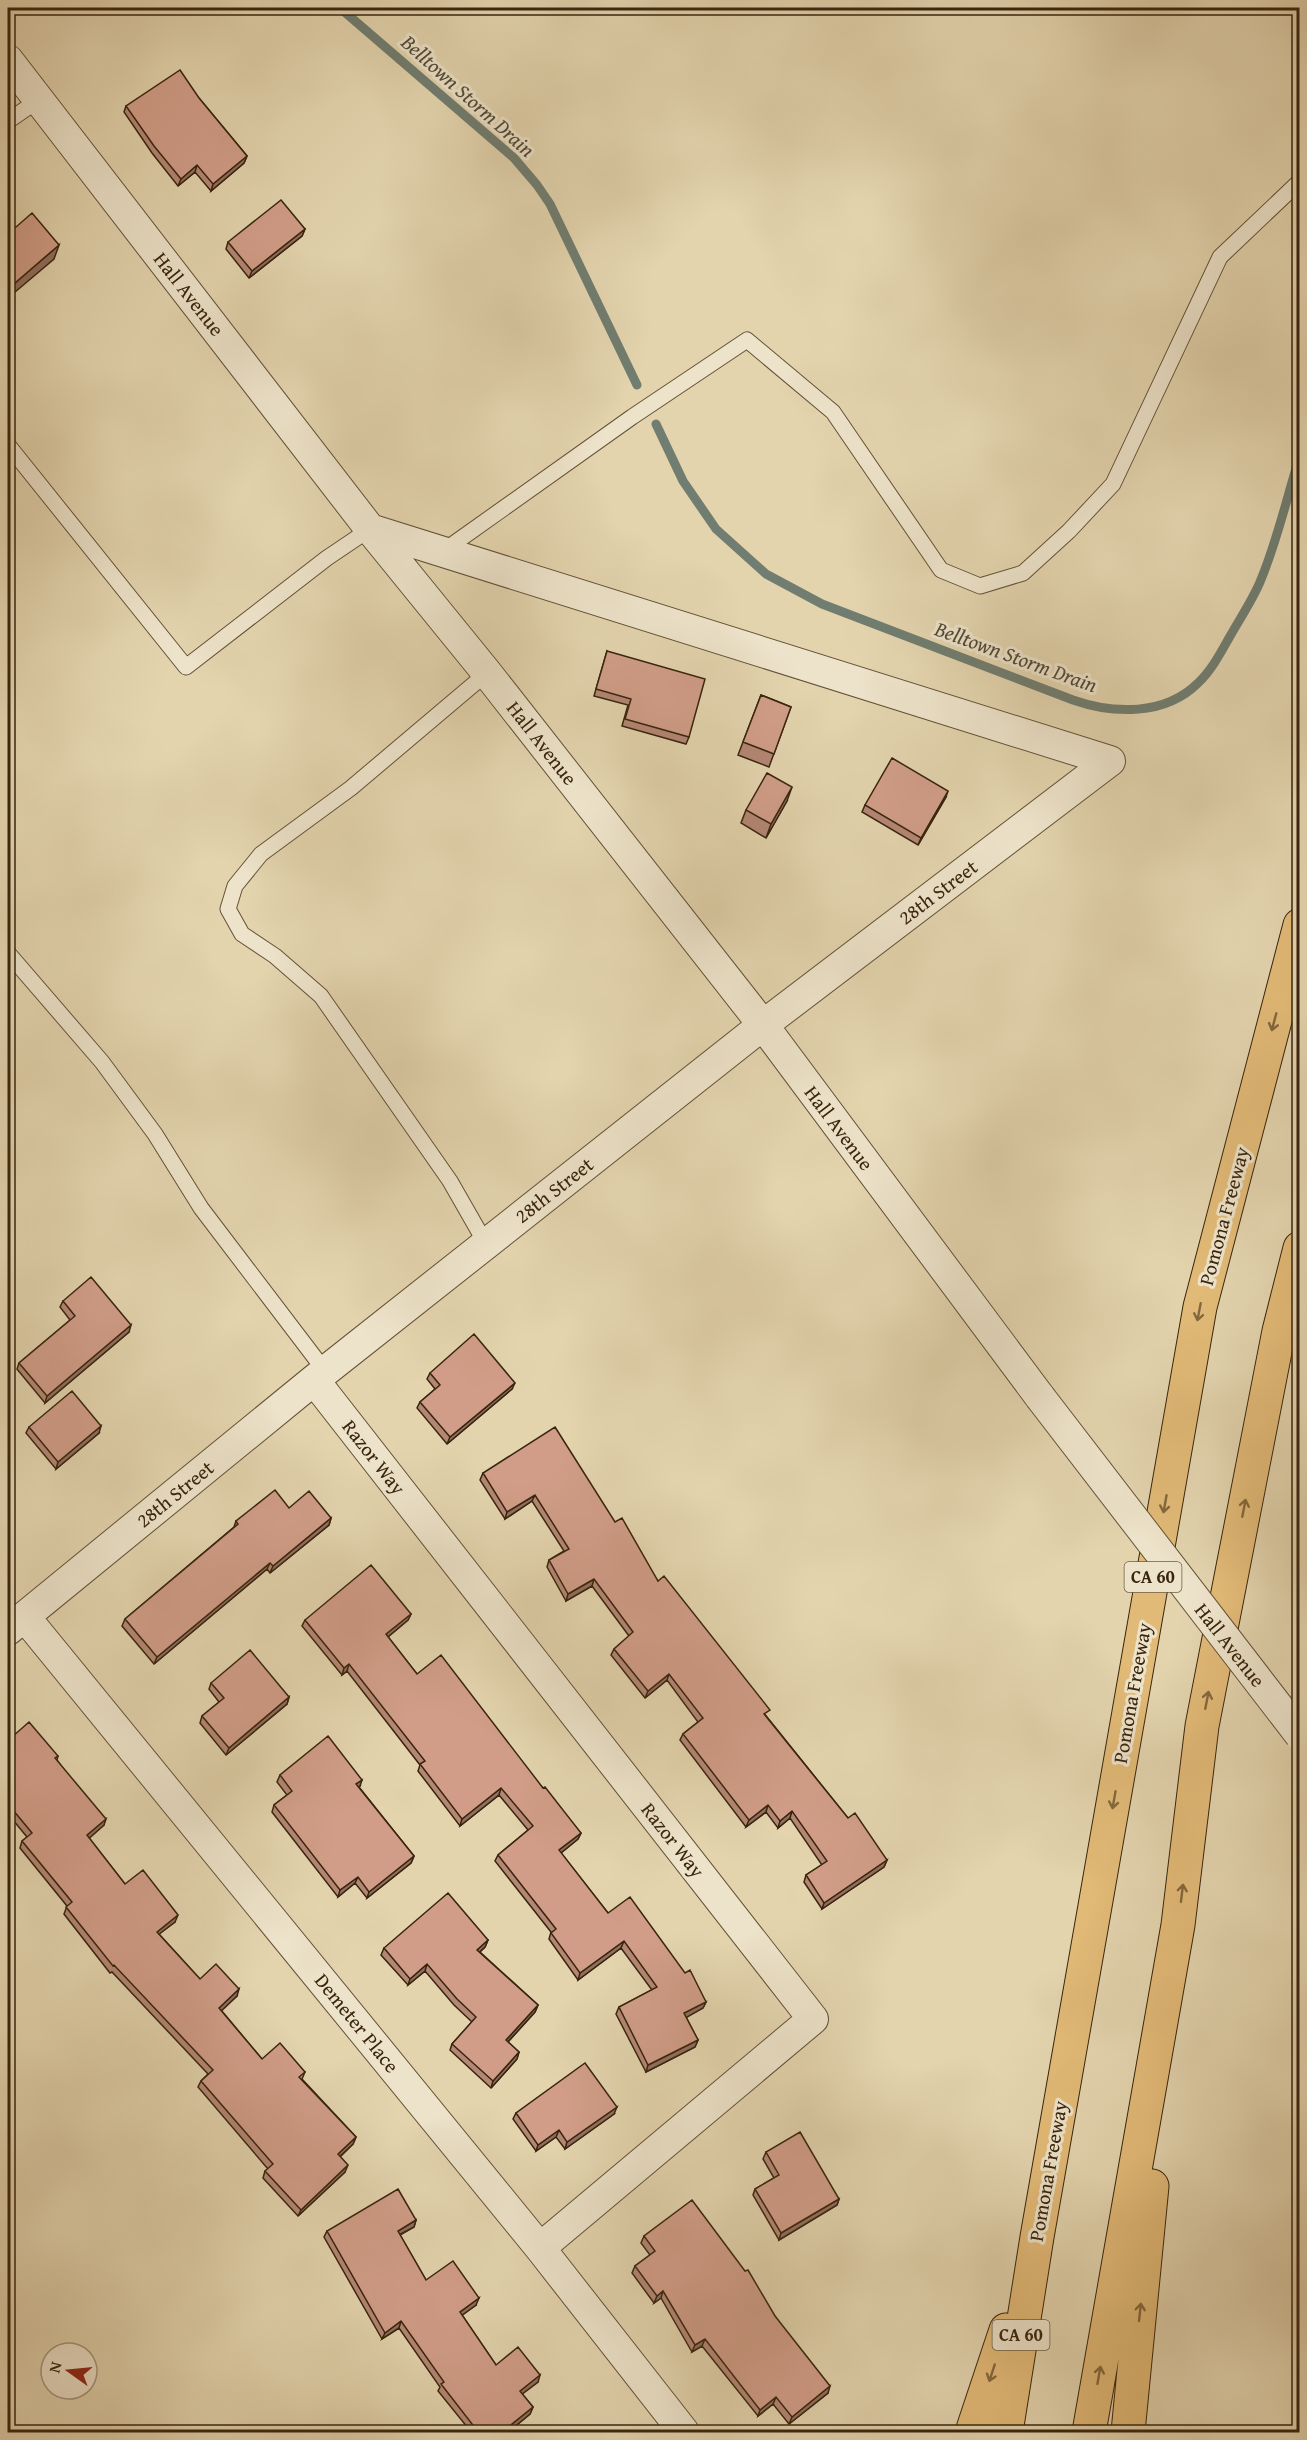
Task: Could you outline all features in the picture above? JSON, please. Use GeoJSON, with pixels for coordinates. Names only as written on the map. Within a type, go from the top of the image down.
{"type":"FeatureCollection","features":[{"type":"Feature","properties":{"kind":"highway","name":"Pomona Freeway"},"geometry":{"type":"LineString","coordinates":[[1006,2433],[1037,2237],[1200,1307],[1299,925]]}},
{"type":"Feature","properties":{"kind":"highway"},"geometry":{"type":"LineString","coordinates":[[1128,2433],[1178,1925],[1202,1726],[1279,1331],[1299,1248]]}},
{"type":"Feature","properties":{"kind":"highway"},"geometry":{"type":"LineString","coordinates":[[1089,2433],[1178,1925]]}},
{"type":"Feature","properties":{"kind":"highway"},"geometry":{"type":"LineString","coordinates":[[972,2433],[1037,2237]]}},
{"type":"Feature","properties":{"kind":"street","name":"Hall Avenue"},"geometry":{"type":"LineString","coordinates":[[8,60],[370,529],[487,673],[763,1025],[1040,1397],[1299,1734]]}},
{"type":"Feature","properties":{"kind":"street"},"geometry":{"type":"LineString","coordinates":[[370,529],[442,552]]}},
{"type":"Feature","properties":{"kind":"street","name":"28th Street"},"geometry":{"type":"LineString","coordinates":[[16,1624],[320,1376],[763,1025],[1110,761],[442,552]]}},
{"type":"Feature","properties":{"kind":"street","name":"Razor Way"},"geometry":{"type":"LineString","coordinates":[[320,1376],[813,2019],[540,2248]]}},
{"type":"Feature","properties":{"kind":"street","name":"Demeter Place"},"geometry":{"type":"LineString","coordinates":[[16,1624],[540,2248],[684,2433]]}},
{"type":"Feature","properties":{"kind":"lane"},"geometry":{"type":"LineString","coordinates":[[8,121],[39,99]]}},
{"type":"Feature","properties":{"kind":"lane"},"geometry":{"type":"LineString","coordinates":[[442,552],[632,417],[747,340],[833,412],[940,570],[980,585],[1023,573],[1069,531],[1113,484],[1220,257],[1299,181]]}},
{"type":"Feature","properties":{"kind":"lane"},"geometry":{"type":"LineString","coordinates":[[8,445],[186,667],[327,558],[370,529]]}},
{"type":"Feature","properties":{"kind":"lane"},"geometry":{"type":"LineString","coordinates":[[486,1244],[450,1181],[321,996],[275,956],[242,934],[228,909],[235,885],[261,854],[351,788],[487,673]]}},
{"type":"Feature","properties":{"kind":"lane"},"geometry":{"type":"LineString","coordinates":[[8,952],[102,1062],[155,1134],[201,1208],[320,1376]]}},
{"type":"Feature","properties":{"kind":"building"},"geometry":{"type":"Polygon","coordinates":[[[180,70],[199,98],[247,156],[213,184],[197,165],[181,179],[126,106],[180,70]]]}},
{"type":"Feature","properties":{"kind":"building"},"geometry":{"type":"Polygon","coordinates":[[[281,200],[305,229],[252,271],[228,242],[281,200]]]}},
{"type":"Feature","properties":{"kind":"building"},"geometry":{"type":"Polygon","coordinates":[[[32,213],[59,245],[8,289],[8,234],[32,213]]]}},
{"type":"Feature","properties":{"kind":"building"},"geometry":{"type":"Polygon","coordinates":[[[607,651],[705,679],[689,737],[625,719],[631,699],[596,689],[607,651]]]}},
{"type":"Feature","properties":{"kind":"building"},"geometry":{"type":"Polygon","coordinates":[[[761,695],[791,707],[774,754],[743,742],[761,695]]]}},
{"type":"Feature","properties":{"kind":"building"},"geometry":{"type":"Polygon","coordinates":[[[892,758],[948,791],[921,838],[865,805],[892,758]]]}},
{"type":"Feature","properties":{"kind":"building"},"geometry":{"type":"Polygon","coordinates":[[[767,773],[792,787],[771,824],[746,810],[767,773]]]}},
{"type":"Feature","properties":{"kind":"building"},"geometry":{"type":"Polygon","coordinates":[[[91,1277],[131,1325],[47,1396],[19,1363],[75,1316],[63,1301],[91,1277]]]}},
{"type":"Feature","properties":{"kind":"building"},"geometry":{"type":"Polygon","coordinates":[[[474,1334],[515,1383],[450,1437],[420,1402],[440,1385],[430,1373],[474,1334]]]}},
{"type":"Feature","properties":{"kind":"building"},"geometry":{"type":"Polygon","coordinates":[[[72,1391],[101,1426],[58,1462],[29,1427],[72,1391]]]}},
{"type":"Feature","properties":{"kind":"building"},"geometry":{"type":"Polygon","coordinates":[[[555,1427],[615,1522],[622,1518],[658,1581],[664,1576],[770,1710],[764,1714],[848,1818],[855,1813],[887,1860],[824,1903],[806,1875],[827,1861],[792,1811],[780,1821],[768,1805],[749,1820],[683,1734],[703,1718],[669,1674],[648,1691],[614,1649],[633,1632],[594,1579],[568,1594],[549,1560],[569,1549],[535,1495],[507,1512],[483,1473],[555,1427]]]}},
{"type":"Feature","properties":{"kind":"building"},"geometry":{"type":"Polygon","coordinates":[[[275,1490],[289,1508],[309,1491],[331,1518],[273,1566],[270,1563],[157,1657],[125,1619],[238,1524],[236,1521],[275,1490]]]}},
{"type":"Feature","properties":{"kind":"building"},"geometry":{"type":"Polygon","coordinates":[[[371,1565],[411,1614],[386,1634],[417,1674],[441,1655],[543,1788],[545,1787],[581,1833],[559,1850],[608,1913],[630,1897],[685,1973],[690,1970],[706,2002],[684,2013],[698,2040],[648,2065],[619,2007],[657,1987],[624,1941],[580,1973],[551,1933],[556,1929],[498,1855],[533,1826],[501,1788],[462,1819],[420,1764],[425,1761],[349,1664],[344,1668],[305,1620],[371,1565]]]}},
{"type":"Feature","properties":{"kind":"building"},"geometry":{"type":"Polygon","coordinates":[[[250,1650],[289,1697],[229,1748],[202,1716],[224,1698],[211,1683],[250,1650]]]}},
{"type":"Feature","properties":{"kind":"building"},"geometry":{"type":"Polygon","coordinates":[[[29,1722],[58,1756],[55,1758],[106,1819],[87,1835],[125,1884],[143,1870],[178,1915],[157,1932],[200,1979],[216,1964],[239,1989],[219,2008],[262,2059],[280,2043],[305,2072],[299,2077],[356,2137],[338,2154],[348,2165],[301,2210],[265,2171],[273,2164],[201,2081],[213,2070],[113,1966],[66,1907],[72,1902],[22,1841],[32,1833],[8,1804],[8,1732],[12,1737],[29,1722]]]}},
{"type":"Feature","properties":{"kind":"building"},"geometry":{"type":"Polygon","coordinates":[[[328,1736],[362,1780],[356,1784],[414,1856],[369,1892],[358,1877],[340,1890],[274,1805],[292,1791],[280,1775],[328,1736]]]}},
{"type":"Feature","properties":{"kind":"building"},"geometry":{"type":"Polygon","coordinates":[[[448,1893],[488,1940],[477,1950],[538,2005],[506,2040],[519,2052],[493,2081],[452,2044],[476,2017],[427,1964],[410,1979],[384,1948],[448,1893]]]}},
{"type":"Feature","properties":{"kind":"building"},"geometry":{"type":"Polygon","coordinates":[[[585,2063],[617,2107],[567,2142],[559,2130],[538,2145],[516,2113],[585,2063]]]}},
{"type":"Feature","properties":{"kind":"building"},"geometry":{"type":"Polygon","coordinates":[[[800,2132],[839,2199],[781,2233],[755,2189],[779,2175],[766,2152],[800,2132]]]}},
{"type":"Feature","properties":{"kind":"building"},"geometry":{"type":"Polygon","coordinates":[[[398,2189],[416,2220],[398,2231],[426,2280],[453,2261],[479,2298],[460,2312],[496,2365],[518,2347],[540,2375],[520,2391],[533,2407],[501,2433],[479,2433],[441,2384],[444,2382],[401,2321],[385,2333],[327,2231],[398,2189]]]}},
{"type":"Feature","properties":{"kind":"building"},"geometry":{"type":"Polygon","coordinates":[[[692,2200],[745,2271],[748,2270],[775,2316],[830,2386],[792,2417],[776,2397],[760,2410],[705,2339],[695,2345],[663,2291],[657,2296],[635,2266],[655,2251],[644,2236],[692,2200]]]}},
{"type":"Feature","properties":{"kind":"waterway","name":"Belltown Storm Drain"},"geometry":{"type":"LineString","coordinates":[[340,8],[514,158],[537,185],[550,204],[637,385]]}},
{"type":"Feature","properties":{"kind":"waterway","name":"Belltown Storm Drain"},"geometry":{"type":"LineString","coordinates":[[656,424],[683,481],[716,529],[766,574],[822,604],[1073,700],[1089,705],[1121,709],[1154,707],[1170,702],[1185,694],[1211,668],[1260,582],[1277,535],[1300,455]]}}]}
